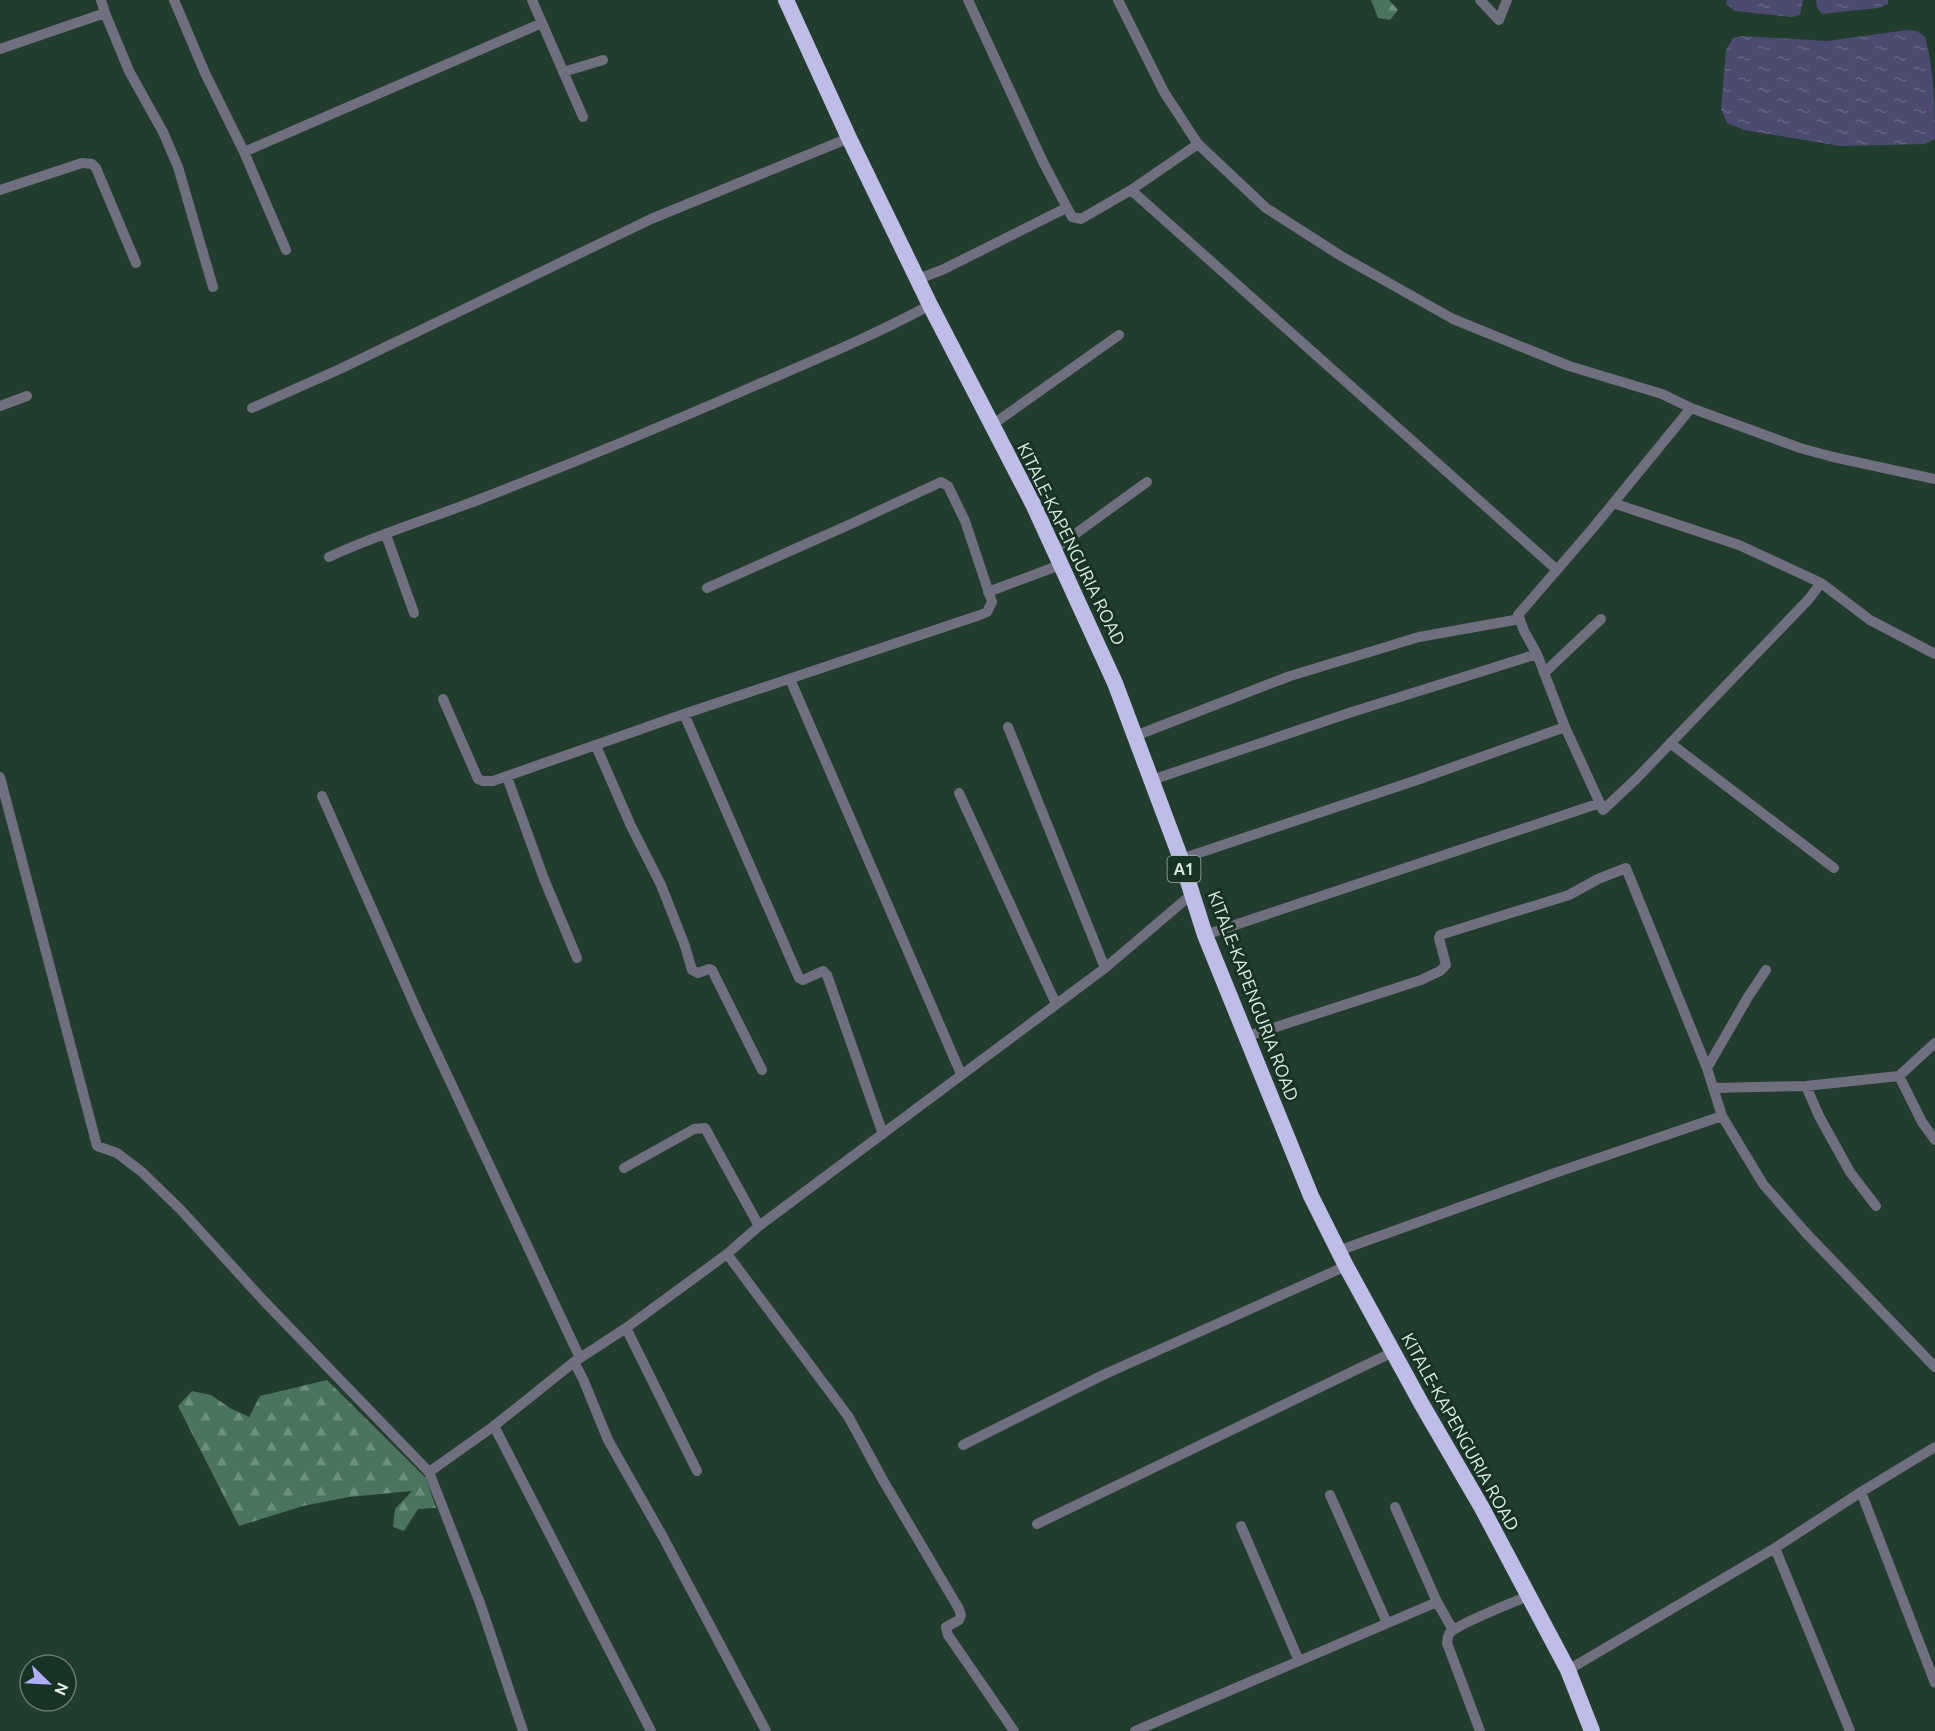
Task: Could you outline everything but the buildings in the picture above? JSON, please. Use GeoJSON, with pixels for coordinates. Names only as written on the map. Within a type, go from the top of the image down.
{"type":"FeatureCollection","features":[{"type":"Feature","properties":{"kind":"highway","name":"KITALE-KAPENGURIA ROAD"},"geometry":{"type":"LineString","coordinates":[[786,0],[849,138],[930,305],[1033,504],[1115,683],[1181,859],[1205,935],[1296,1162],[1346,1266],[1482,1508],[1568,1670],[1592,1731]]}},
{"type":"Feature","properties":{"kind":"street"},"geometry":{"type":"LineString","coordinates":[[101,0],[129,71],[163,132],[177,167],[213,287]]}},
{"type":"Feature","properties":{"kind":"street"},"geometry":{"type":"LineString","coordinates":[[174,0],[286,250]]}},
{"type":"Feature","properties":{"kind":"street"},"geometry":{"type":"LineString","coordinates":[[532,0],[583,117]]}},
{"type":"Feature","properties":{"kind":"street"},"geometry":{"type":"LineString","coordinates":[[968,0],[1072,217],[1081,219],[1131,190],[1198,144]]}},
{"type":"Feature","properties":{"kind":"street"},"geometry":{"type":"LineString","coordinates":[[1118,0],[1164,92],[1198,144],[1266,208],[1341,256],[1453,319],[1569,366],[1662,394],[1691,408],[1800,448],[1843,460],[1935,479]]}},
{"type":"Feature","properties":{"kind":"street"},"geometry":{"type":"LineString","coordinates":[[1480,0],[1499,20],[1507,0]]}},
{"type":"Feature","properties":{"kind":"street"},"geometry":{"type":"LineString","coordinates":[[0,49],[105,13]]}},
{"type":"Feature","properties":{"kind":"street"},"geometry":{"type":"LineString","coordinates":[[244,152],[542,23]]}},
{"type":"Feature","properties":{"kind":"street"},"geometry":{"type":"LineString","coordinates":[[563,72],[603,60]]}},
{"type":"Feature","properties":{"kind":"street"},"geometry":{"type":"LineString","coordinates":[[252,408],[651,219],[849,138]]}},
{"type":"Feature","properties":{"kind":"street"},"geometry":{"type":"LineString","coordinates":[[0,190],[82,163],[92,164],[96,168],[136,263]]}},
{"type":"Feature","properties":{"kind":"street"},"geometry":{"type":"LineString","coordinates":[[1131,190],[1556,569]]}},
{"type":"Feature","properties":{"kind":"street"},"geometry":{"type":"LineString","coordinates":[[918,279],[942,270],[1066,208]]}},
{"type":"Feature","properties":{"kind":"street"},"geometry":{"type":"LineString","coordinates":[[329,557],[354,545],[386,535],[658,428],[882,331],[930,305]]}},
{"type":"Feature","properties":{"kind":"street"},"geometry":{"type":"LineString","coordinates":[[992,425],[1119,335]]}},
{"type":"Feature","properties":{"kind":"street"},"geometry":{"type":"LineString","coordinates":[[0,406],[27,396]]}},
{"type":"Feature","properties":{"kind":"street"},"geometry":{"type":"LineString","coordinates":[[1691,408],[1518,615],[1537,654],[1565,727],[1603,810],[1637,778],[1808,600],[1821,583]]}},
{"type":"Feature","properties":{"kind":"street"},"geometry":{"type":"LineString","coordinates":[[443,699],[478,779],[488,782],[980,615],[990,608],[992,602],[965,521],[948,486],[941,482],[853,524],[707,588]]}},
{"type":"Feature","properties":{"kind":"street"},"geometry":{"type":"LineString","coordinates":[[988,592],[1057,557],[1147,482]]}},
{"type":"Feature","properties":{"kind":"street"},"geometry":{"type":"LineString","coordinates":[[1613,503],[1739,545],[1821,583],[1870,620],[1935,654]]}},
{"type":"Feature","properties":{"kind":"street"},"geometry":{"type":"LineString","coordinates":[[386,535],[414,613]]}},
{"type":"Feature","properties":{"kind":"street"},"geometry":{"type":"LineString","coordinates":[[1544,673],[1601,619]]}},
{"type":"Feature","properties":{"kind":"street"},"geometry":{"type":"LineString","coordinates":[[1135,736],[1290,676],[1408,640],[1520,620]]}},
{"type":"Feature","properties":{"kind":"street"},"geometry":{"type":"LineString","coordinates":[[1152,780],[1352,712],[1537,654]]}},
{"type":"Feature","properties":{"kind":"street"},"geometry":{"type":"LineString","coordinates":[[790,680],[961,1074]]}},
{"type":"Feature","properties":{"kind":"street"},"geometry":{"type":"LineString","coordinates":[[684,714],[799,978],[803,980],[823,971],[827,975],[883,1134]]}},
{"type":"Feature","properties":{"kind":"street"},"geometry":{"type":"LineString","coordinates":[[1008,727],[1105,968]]}},
{"type":"Feature","properties":{"kind":"street"},"geometry":{"type":"LineString","coordinates":[[1181,859],[1417,780],[1565,727]]}},
{"type":"Feature","properties":{"kind":"street"},"geometry":{"type":"LineString","coordinates":[[1670,743],[1834,868]]}},
{"type":"Feature","properties":{"kind":"street"},"geometry":{"type":"LineString","coordinates":[[596,746],[631,826],[661,885],[693,970],[698,973],[712,970],[762,1070]]}},
{"type":"Feature","properties":{"kind":"street"},"geometry":{"type":"LineString","coordinates":[[0,777],[97,1146],[117,1153],[142,1172],[181,1210],[263,1300],[429,1472],[480,1603],[523,1731]]}},
{"type":"Feature","properties":{"kind":"street"},"geometry":{"type":"LineString","coordinates":[[507,777],[544,879],[577,958]]}},
{"type":"Feature","properties":{"kind":"street"},"geometry":{"type":"LineString","coordinates":[[959,794],[1056,1004]]}},
{"type":"Feature","properties":{"kind":"street"},"geometry":{"type":"LineString","coordinates":[[322,796],[418,1013],[577,1360],[608,1440],[663,1536],[766,1731]]}},
{"type":"Feature","properties":{"kind":"street"},"geometry":{"type":"LineString","coordinates":[[1205,935],[1600,803]]}},
{"type":"Feature","properties":{"kind":"street"},"geometry":{"type":"LineString","coordinates":[[1245,1037],[1421,980],[1440,971],[1446,965],[1438,939],[1440,935],[1569,895],[1598,879],[1626,868],[1707,1068],[1722,1116],[1763,1184],[1852,1282],[1935,1367]]}},
{"type":"Feature","properties":{"kind":"street"},"geometry":{"type":"LineString","coordinates":[[429,1472],[494,1426],[577,1360],[626,1328],[727,1254],[759,1226],[1105,968],[1192,894]]}},
{"type":"Feature","properties":{"kind":"street"},"geometry":{"type":"LineString","coordinates":[[1707,1068],[1766,970]]}},
{"type":"Feature","properties":{"kind":"street"},"geometry":{"type":"LineString","coordinates":[[1713,1088],[1806,1086],[1899,1076],[1935,1042]]}},
{"type":"Feature","properties":{"kind":"street"},"geometry":{"type":"LineString","coordinates":[[1899,1076],[1922,1122],[1935,1140]]}},
{"type":"Feature","properties":{"kind":"street"},"geometry":{"type":"LineString","coordinates":[[1806,1086],[1819,1116],[1851,1172],[1876,1206]]}},
{"type":"Feature","properties":{"kind":"street"},"geometry":{"type":"LineString","coordinates":[[1338,1251],[1722,1116]]}},
{"type":"Feature","properties":{"kind":"street"},"geometry":{"type":"LineString","coordinates":[[624,1168],[694,1130],[705,1128],[759,1226]]}},
{"type":"Feature","properties":{"kind":"street"},"geometry":{"type":"LineString","coordinates":[[727,1254],[848,1416],[959,1609],[961,1615],[958,1620],[946,1627],[948,1635],[1014,1731]]}},
{"type":"Feature","properties":{"kind":"street"},"geometry":{"type":"LineString","coordinates":[[963,1444],[1103,1375],[1346,1266]]}},
{"type":"Feature","properties":{"kind":"street"},"geometry":{"type":"LineString","coordinates":[[626,1328],[697,1471]]}},
{"type":"Feature","properties":{"kind":"street"},"geometry":{"type":"LineString","coordinates":[[1037,1524],[1393,1352]]}},
{"type":"Feature","properties":{"kind":"street"},"geometry":{"type":"LineString","coordinates":[[494,1426],[651,1731]]}},
{"type":"Feature","properties":{"kind":"street"},"geometry":{"type":"LineString","coordinates":[[1568,1670],[1775,1548],[1860,1492],[1935,1447]]}},
{"type":"Feature","properties":{"kind":"street"},"geometry":{"type":"LineString","coordinates":[[1860,1492],[1935,1683]]}},
{"type":"Feature","properties":{"kind":"street"},"geometry":{"type":"LineString","coordinates":[[1330,1495],[1387,1623]]}},
{"type":"Feature","properties":{"kind":"street"},"geometry":{"type":"LineString","coordinates":[[1395,1507],[1437,1602],[1453,1630]]}},
{"type":"Feature","properties":{"kind":"street"},"geometry":{"type":"LineString","coordinates":[[1241,1526],[1299,1661]]}},
{"type":"Feature","properties":{"kind":"street"},"geometry":{"type":"LineString","coordinates":[[1775,1548],[1850,1731]]}},
{"type":"Feature","properties":{"kind":"street"},"geometry":{"type":"LineString","coordinates":[[1480,1731],[1448,1643],[1448,1636],[1453,1630],[1528,1596]]}},
{"type":"Feature","properties":{"kind":"street"},"geometry":{"type":"LineString","coordinates":[[1135,1731],[1437,1602]]}},
{"type":"Feature","properties":{"kind":"green space"},"geometry":{"type":"Polygon","coordinates":[[[1371,0],[1389,0],[1398,10],[1390,20],[1378,18],[1371,0]]]}},
{"type":"Feature","properties":{"kind":"green space"},"geometry":{"type":"Polygon","coordinates":[[[327,1380],[426,1478],[436,1508],[418,1509],[404,1531],[393,1527],[395,1509],[412,1491],[349,1497],[303,1506],[239,1526],[178,1406],[192,1391],[211,1395],[249,1417],[260,1396],[327,1380]]]}},
{"type":"Feature","properties":{"kind":"water"},"geometry":{"type":"Polygon","coordinates":[[[1727,0],[1803,0],[1800,15],[1792,17],[1735,11],[1726,4],[1727,0]]]}},
{"type":"Feature","properties":{"kind":"water"},"geometry":{"type":"Polygon","coordinates":[[[1816,0],[1888,0],[1888,4],[1878,8],[1822,14],[1817,8],[1816,0]]]}},
{"type":"Feature","properties":{"kind":"water"},"geometry":{"type":"Polygon","coordinates":[[[1907,30],[1917,31],[1925,37],[1932,75],[1935,139],[1925,144],[1841,146],[1744,130],[1727,123],[1721,109],[1726,50],[1733,38],[1743,36],[1827,41],[1907,30]]]}}]}
